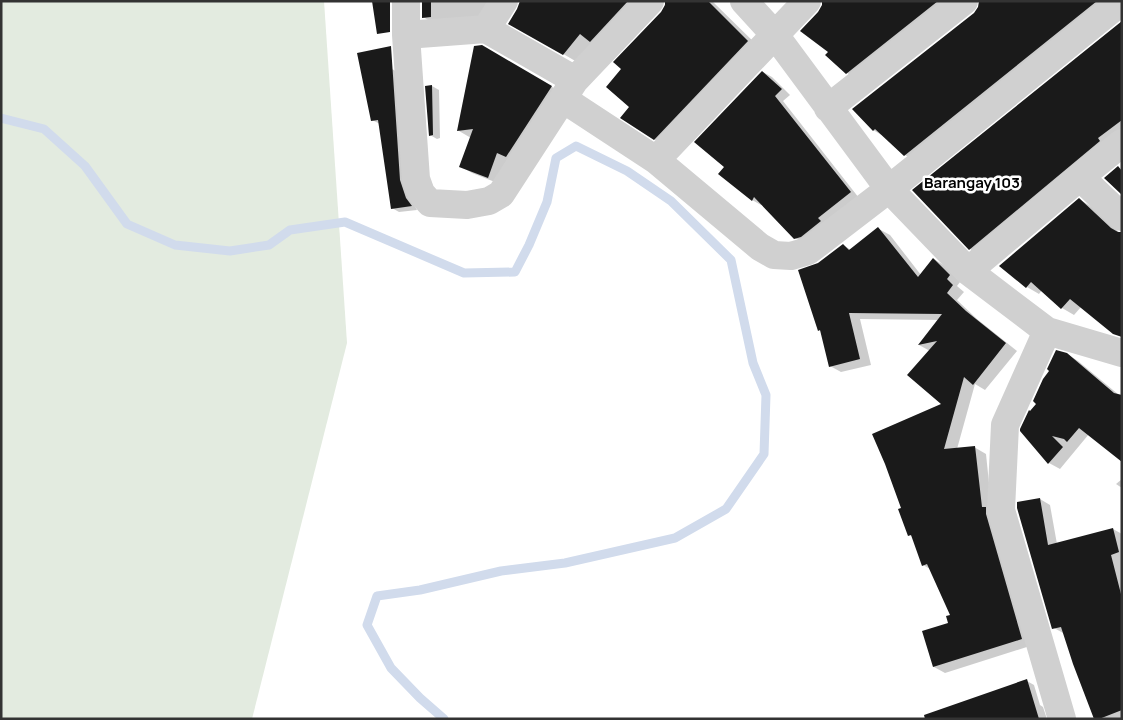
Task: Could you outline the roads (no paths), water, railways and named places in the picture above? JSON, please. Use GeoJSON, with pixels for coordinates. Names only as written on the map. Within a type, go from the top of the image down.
{"type":"FeatureCollection","features":[{"type":"Feature","properties":{"kind":"street"},"geometry":{"type":"LineString","coordinates":[[406,1],[406,35],[416,179],[421,193],[430,203],[467,205],[489,201],[501,194],[569,90],[650,1]]}},
{"type":"Feature","properties":{"kind":"street"},"geometry":{"type":"LineString","coordinates":[[486,29],[504,1]]}},
{"type":"Feature","properties":{"kind":"street"},"geometry":{"type":"LineString","coordinates":[[744,1],[775,35],[889,190],[968,271],[1047,331],[1122,354]]}},
{"type":"Feature","properties":{"kind":"street"},"geometry":{"type":"LineString","coordinates":[[656,160],[807,1]]}},
{"type":"Feature","properties":{"kind":"street"},"geometry":{"type":"LineString","coordinates":[[828,108],[964,1]]}},
{"type":"Feature","properties":{"kind":"street"},"geometry":{"type":"LineString","coordinates":[[406,35],[486,29],[569,90],[760,247],[774,255],[791,256],[808,251],[889,190],[1122,2]]}},
{"type":"Feature","properties":{"kind":"street"},"geometry":{"type":"LineString","coordinates":[[968,271],[1122,143]]}},
{"type":"Feature","properties":{"kind":"street"},"geometry":{"type":"LineString","coordinates":[[1080,177],[1122,217]]}},
{"type":"Feature","properties":{"kind":"street"},"geometry":{"type":"LineString","coordinates":[[1047,331],[1005,425],[1001,510],[1062,719]]}},
{"type":"Feature","properties":{"kind":"waterway"},"geometry":{"type":"LineString","coordinates":[[1,118],[44,129],[85,166],[127,224],[175,245],[230,251],[269,245],[290,230],[345,222],[464,273],[515,272],[529,245],[547,202],[556,158],[576,146],[627,171],[671,201],[731,260],[753,363],[766,395],[764,454],[726,509],[675,538],[565,563],[501,571],[420,590],[377,596],[367,625],[391,668],[420,698],[444,719]]}},
{"type":"Feature","properties":{"kind":"district","name":"Barangay 103"},"geometry":{"type":"Point","coordinates":[972,182]}}]}
